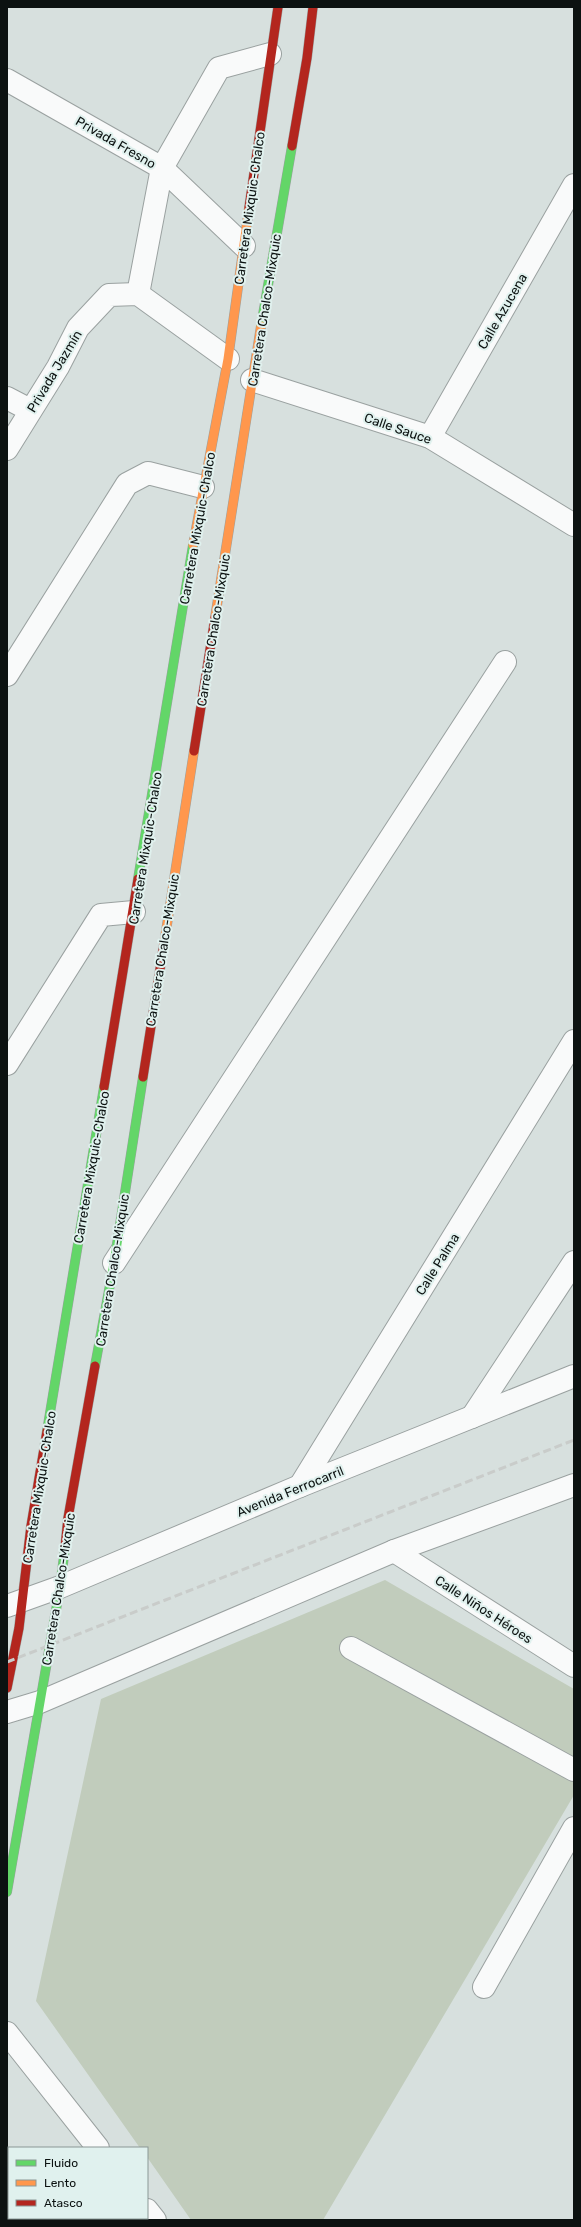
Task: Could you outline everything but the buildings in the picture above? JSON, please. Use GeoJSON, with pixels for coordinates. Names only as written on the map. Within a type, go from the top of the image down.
{"type":"FeatureCollection","features":[{"type":"Feature","properties":{"kind":"main road","name":"Carretera Mixquic-Chalco"},"geometry":{"type":"LineString","coordinates":[[7,1688],[14,1660],[15,1603],[31,1526],[134,912],[203,487],[228,359],[270,54],[278,7]]}},
{"type":"Feature","properties":{"kind":"main road","name":"Carretera Chalco-Mixquic"},"geometry":{"type":"LineString","coordinates":[[7,1892],[60,1587],[68,1518],[114,1263],[252,380],[307,58],[313,7]]}},
{"type":"Feature","properties":{"kind":"street","name":"Privada Fresno"},"geometry":{"type":"LineString","coordinates":[[7,80],[162,168],[219,68],[270,54]]}},
{"type":"Feature","properties":{"kind":"street"},"geometry":{"type":"LineString","coordinates":[[162,168],[244,246]]}},
{"type":"Feature","properties":{"kind":"street"},"geometry":{"type":"LineString","coordinates":[[162,168],[138,294],[228,359]]}},
{"type":"Feature","properties":{"kind":"street","name":"Calle Azucena"},"geometry":{"type":"LineString","coordinates":[[430,437],[574,185]]}},
{"type":"Feature","properties":{"kind":"street","name":"Privada Jazmín"},"geometry":{"type":"LineString","coordinates":[[7,449],[58,367],[78,328],[109,295],[138,294]]}},
{"type":"Feature","properties":{"kind":"street","name":"Calle Sauce"},"geometry":{"type":"LineString","coordinates":[[252,380],[430,437],[574,525]]}},
{"type":"Feature","properties":{"kind":"street"},"geometry":{"type":"LineString","coordinates":[[7,398],[30,410]]}},
{"type":"Feature","properties":{"kind":"street"},"geometry":{"type":"LineString","coordinates":[[7,674],[127,484],[148,473],[203,487]]}},
{"type":"Feature","properties":{"kind":"street"},"geometry":{"type":"LineString","coordinates":[[114,1263],[505,662]]}},
{"type":"Feature","properties":{"kind":"street"},"geometry":{"type":"LineString","coordinates":[[7,1064],[101,915],[134,912]]}},
{"type":"Feature","properties":{"kind":"street","name":"Calle Palma"},"geometry":{"type":"LineString","coordinates":[[300,1486],[574,1041]]}},
{"type":"Feature","properties":{"kind":"street"},"geometry":{"type":"LineString","coordinates":[[472,1417],[574,1262]]}},
{"type":"Feature","properties":{"kind":"street","name":"Avenida Ferrocarril"},"geometry":{"type":"LineString","coordinates":[[15,1603],[60,1587],[300,1486],[574,1376]]}},
{"type":"Feature","properties":{"kind":"street"},"geometry":{"type":"LineString","coordinates":[[7,1712],[40,1702],[394,1551],[574,1485]]}},
{"type":"Feature","properties":{"kind":"street","name":"Calle Niños Héroes"},"geometry":{"type":"LineString","coordinates":[[394,1551],[574,1666]]}},
{"type":"Feature","properties":{"kind":"street"},"geometry":{"type":"LineString","coordinates":[[351,1648],[574,1770]]}},
{"type":"Feature","properties":{"kind":"street"},"geometry":{"type":"LineString","coordinates":[[484,1987],[574,1828]]}},
{"type":"Feature","properties":{"kind":"street"},"geometry":{"type":"LineString","coordinates":[[7,2033],[97,2147]]}},
{"type":"Feature","properties":{"kind":"street"},"geometry":{"type":"LineString","coordinates":[[148,2211],[155,2220]]}},
{"type":"Feature","properties":{"kind":"green space"},"geometry":{"type":"Polygon","coordinates":[[[385,1580],[574,1689],[574,1795],[323,2220],[191,2220],[148,2158],[148,2147],[139,2147],[36,2001],[101,1699],[385,1580]]]}},
{"type":"Feature","properties":{"kind":"railway"},"geometry":{"type":"LineString","coordinates":[[7,1662],[574,1440]]}},
{"type":"Feature","properties":{"kind":"traffic: fast"},"geometry":{"type":"LineString","coordinates":[[261,326],[292,146]]}},
{"type":"Feature","properties":{"kind":"traffic: fast"},"geometry":{"type":"LineString","coordinates":[[138,879],[193,545]]}},
{"type":"Feature","properties":{"kind":"traffic: fast"},"geometry":{"type":"LineString","coordinates":[[95,1366],[114,1263],[143,1077]]}},
{"type":"Feature","properties":{"kind":"traffic: fast"},"geometry":{"type":"LineString","coordinates":[[47,1431],[104,1087]]}},
{"type":"Feature","properties":{"kind":"traffic: fast"},"geometry":{"type":"LineString","coordinates":[[7,1892],[60,1587],[65,1548]]}},
{"type":"Feature","properties":{"kind":"traffic: slow"},"geometry":{"type":"LineString","coordinates":[[193,545],[228,359],[249,208]]}},
{"type":"Feature","properties":{"kind":"traffic: slow"},"geometry":{"type":"LineString","coordinates":[[215,618],[261,326]]}},
{"type":"Feature","properties":{"kind":"traffic: slow"},"geometry":{"type":"LineString","coordinates":[[164,944],[194,751]]}},
{"type":"Feature","properties":{"kind":"traffic: jam"},"geometry":{"type":"LineString","coordinates":[[249,208],[278,7]]}},
{"type":"Feature","properties":{"kind":"traffic: jam"},"geometry":{"type":"LineString","coordinates":[[292,146],[307,58],[313,7]]}},
{"type":"Feature","properties":{"kind":"traffic: jam"},"geometry":{"type":"LineString","coordinates":[[194,751],[215,618]]}},
{"type":"Feature","properties":{"kind":"traffic: jam"},"geometry":{"type":"LineString","coordinates":[[104,1087],[138,879]]}},
{"type":"Feature","properties":{"kind":"traffic: jam"},"geometry":{"type":"LineString","coordinates":[[143,1077],[164,944]]}},
{"type":"Feature","properties":{"kind":"traffic: jam"},"geometry":{"type":"LineString","coordinates":[[65,1548],[68,1518],[95,1366]]}},
{"type":"Feature","properties":{"kind":"traffic: jam"},"geometry":{"type":"LineString","coordinates":[[7,1688],[19,1628],[31,1526],[47,1431]]}}]}
